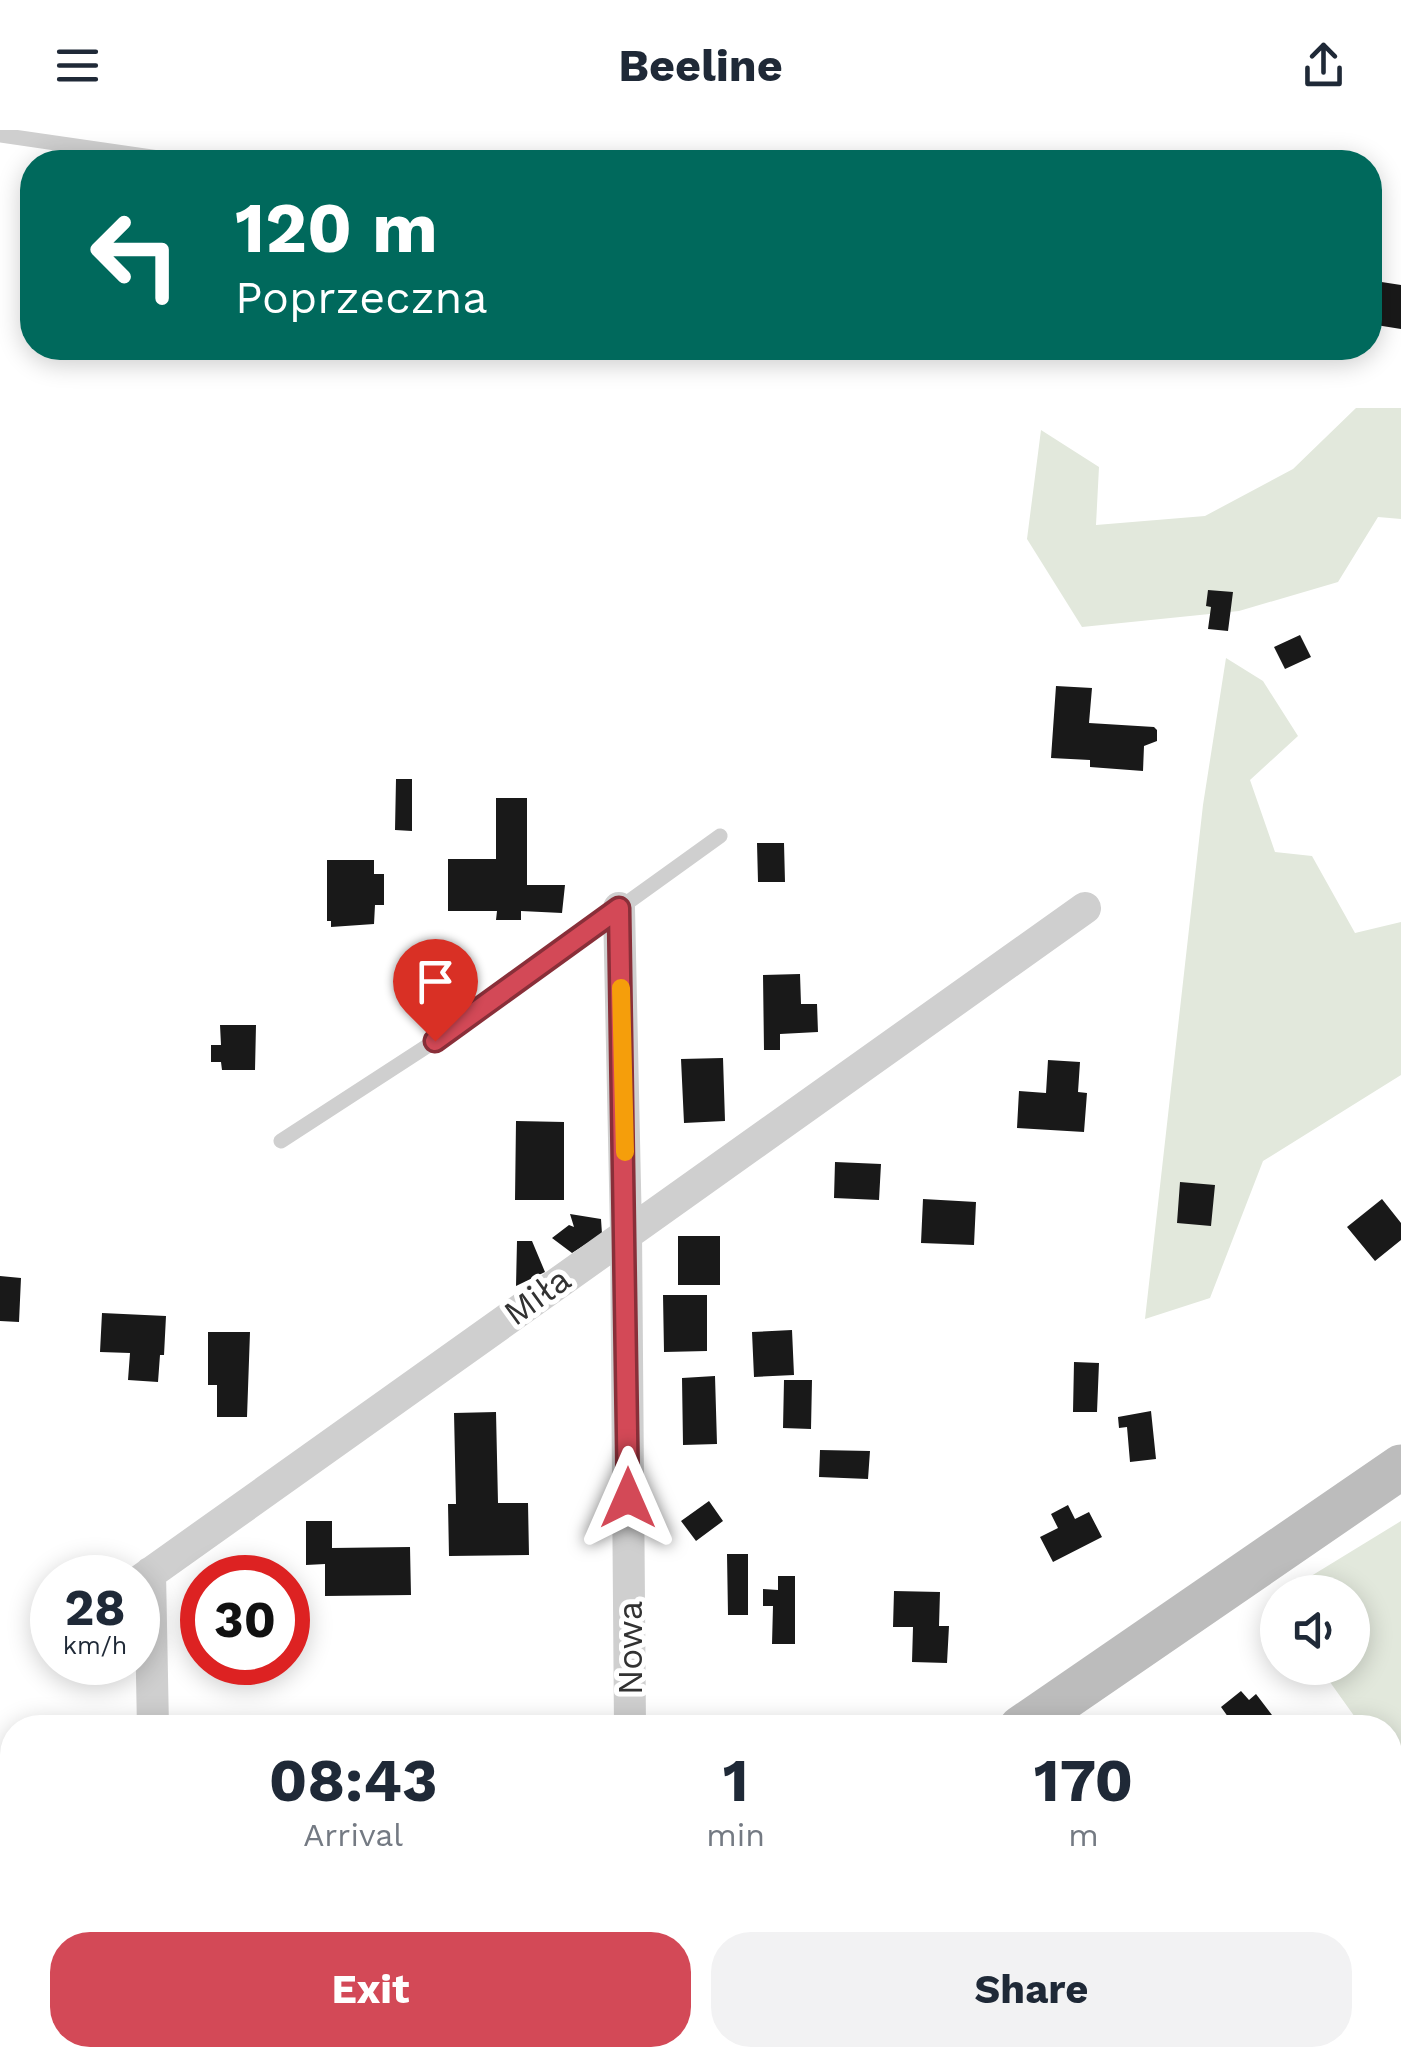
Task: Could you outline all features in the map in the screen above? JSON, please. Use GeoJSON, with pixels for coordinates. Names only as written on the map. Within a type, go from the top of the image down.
{"type":"FeatureCollection","features":[{"type":"Feature","properties":{"kind":"main road"},"geometry":{"type":"LineString","coordinates":[[1040,1715],[1401,1466]]}},
{"type":"Feature","properties":{"kind":"street","name":"Nowa"},"geometry":{"type":"LineString","coordinates":[[619,908],[630,1715]]}},
{"type":"Feature","properties":{"kind":"street","name":"Miła"},"geometry":{"type":"LineString","coordinates":[[160,1567],[1085,908]]}},
{"type":"Feature","properties":{"kind":"street"},"geometry":{"type":"LineString","coordinates":[[150,1685],[152,1715]]}},
{"type":"Feature","properties":{"kind":"lane"},"geometry":{"type":"LineString","coordinates":[[0,135],[103,150]]}},
{"type":"Feature","properties":{"kind":"lane"},"geometry":{"type":"LineString","coordinates":[[281,1141],[435,1041],[720,836]]}},
{"type":"Feature","properties":{"kind":"shaded area"},"geometry":{"type":"Polygon","coordinates":[[[1356,408],[1401,408],[1401,519],[1378,517],[1338,582],[1239,611],[1082,627],[1027,539],[1041,430],[1099,467],[1096,525],[1205,516],[1293,469],[1356,408]]]}},
{"type":"Feature","properties":{"kind":"shaded area"},"geometry":{"type":"Polygon","coordinates":[[[1226,658],[1263,681],[1298,736],[1250,780],[1275,852],[1312,856],[1355,933],[1401,922],[1401,1075],[1263,1161],[1210,1298],[1145,1319],[1203,805],[1226,658]]]}},
{"type":"Feature","properties":{"kind":"shaded area"},"geometry":{"type":"Polygon","coordinates":[[[1401,1521],[1401,1715],[1353,1715],[1332,1685],[1370,1685],[1370,1575],[1313,1575],[1401,1521]]]}},
{"type":"Feature","properties":{"kind":"building"},"geometry":{"type":"Polygon","coordinates":[[[1382,282],[1401,285],[1401,329],[1382,326],[1382,282]]]}},
{"type":"Feature","properties":{"kind":"building"},"geometry":{"type":"Polygon","coordinates":[[[1208,590],[1233,592],[1228,631],[1208,629],[1208,590]]]}},
{"type":"Feature","properties":{"kind":"building"},"geometry":{"type":"Polygon","coordinates":[[[1300,635],[1311,657],[1285,669],[1274,647],[1300,635]]]}},
{"type":"Feature","properties":{"kind":"building"},"geometry":{"type":"Polygon","coordinates":[[[1056,686],[1092,688],[1089,723],[1154,727],[1157,741],[1144,746],[1143,771],[1090,767],[1090,760],[1051,758],[1056,686]]]}},
{"type":"Feature","properties":{"kind":"building"},"geometry":{"type":"Polygon","coordinates":[[[396,779],[412,779],[412,831],[395,830],[396,779]]]}},
{"type":"Feature","properties":{"kind":"building"},"geometry":{"type":"Polygon","coordinates":[[[496,798],[527,798],[527,885],[565,885],[562,913],[521,911],[521,920],[496,920],[497,911],[448,911],[448,859],[496,859],[496,798]]]}},
{"type":"Feature","properties":{"kind":"building"},"geometry":{"type":"Polygon","coordinates":[[[757,843],[784,843],[785,882],[758,882],[757,843]]]}},
{"type":"Feature","properties":{"kind":"building"},"geometry":{"type":"Polygon","coordinates":[[[327,860],[374,860],[374,874],[384,874],[384,905],[375,905],[374,924],[331,927],[331,921],[327,921],[327,860]]]}},
{"type":"Feature","properties":{"kind":"building"},"geometry":{"type":"Polygon","coordinates":[[[800,974],[801,1004],[817,1004],[818,1032],[780,1034],[780,1050],[764,1050],[763,975],[800,974]]]}},
{"type":"Feature","properties":{"kind":"building"},"geometry":{"type":"Polygon","coordinates":[[[220,1025],[256,1025],[255,1070],[222,1070],[221,1062],[211,1062],[211,1045],[221,1045],[220,1025]]]}},
{"type":"Feature","properties":{"kind":"building"},"geometry":{"type":"Polygon","coordinates":[[[723,1058],[725,1121],[684,1123],[681,1059],[723,1058]]]}},
{"type":"Feature","properties":{"kind":"building"},"geometry":{"type":"Polygon","coordinates":[[[1048,1060],[1080,1062],[1078,1092],[1087,1093],[1084,1132],[1017,1128],[1019,1091],[1046,1093],[1048,1060]]]}},
{"type":"Feature","properties":{"kind":"building"},"geometry":{"type":"Polygon","coordinates":[[[516,1121],[564,1122],[564,1200],[515,1200],[516,1121]]]}},
{"type":"Feature","properties":{"kind":"building"},"geometry":{"type":"Polygon","coordinates":[[[835,1162],[881,1164],[879,1200],[834,1198],[835,1162]]]}},
{"type":"Feature","properties":{"kind":"building"},"geometry":{"type":"Polygon","coordinates":[[[1180,1182],[1215,1185],[1211,1226],[1177,1223],[1180,1182]]]}},
{"type":"Feature","properties":{"kind":"building"},"geometry":{"type":"Polygon","coordinates":[[[923,1199],[976,1202],[974,1245],[921,1243],[923,1199]]]}},
{"type":"Feature","properties":{"kind":"building"},"geometry":{"type":"Polygon","coordinates":[[[1382,1199],[1401,1223],[1401,1240],[1375,1261],[1347,1227],[1382,1199]]]}},
{"type":"Feature","properties":{"kind":"building"},"geometry":{"type":"Polygon","coordinates":[[[570,1214],[601,1219],[602,1234],[572,1253],[552,1238],[569,1225],[574,1227],[570,1214]]]}},
{"type":"Feature","properties":{"kind":"building"},"geometry":{"type":"Polygon","coordinates":[[[678,1236],[720,1236],[720,1285],[678,1285],[678,1236]]]}},
{"type":"Feature","properties":{"kind":"building"},"geometry":{"type":"Polygon","coordinates":[[[517,1241],[532,1241],[545,1272],[516,1286],[517,1241]]]}},
{"type":"Feature","properties":{"kind":"building"},"geometry":{"type":"Polygon","coordinates":[[[0,1276],[21,1278],[19,1322],[0,1321],[0,1276]]]}},
{"type":"Feature","properties":{"kind":"building"},"geometry":{"type":"Polygon","coordinates":[[[663,1295],[707,1295],[707,1351],[664,1352],[663,1295]]]}},
{"type":"Feature","properties":{"kind":"building"},"geometry":{"type":"Polygon","coordinates":[[[102,1313],[166,1316],[158,1382],[128,1380],[130,1353],[100,1352],[102,1313]]]}},
{"type":"Feature","properties":{"kind":"building"},"geometry":{"type":"Polygon","coordinates":[[[792,1330],[794,1375],[754,1377],[752,1332],[792,1330]]]}},
{"type":"Feature","properties":{"kind":"building"},"geometry":{"type":"Polygon","coordinates":[[[208,1332],[250,1332],[247,1417],[217,1417],[217,1385],[208,1385],[208,1332]]]}},
{"type":"Feature","properties":{"kind":"building"},"geometry":{"type":"Polygon","coordinates":[[[1074,1362],[1099,1363],[1097,1412],[1073,1412],[1074,1362]]]}},
{"type":"Feature","properties":{"kind":"building"},"geometry":{"type":"Polygon","coordinates":[[[715,1376],[717,1444],[683,1445],[682,1378],[715,1376]]]}},
{"type":"Feature","properties":{"kind":"building"},"geometry":{"type":"Polygon","coordinates":[[[784,1380],[812,1380],[811,1429],[783,1428],[784,1380]]]}},
{"type":"Feature","properties":{"kind":"building"},"geometry":{"type":"Polygon","coordinates":[[[1151,1411],[1156,1459],[1130,1462],[1127,1427],[1119,1428],[1118,1417],[1151,1411]]]}},
{"type":"Feature","properties":{"kind":"building"},"geometry":{"type":"Polygon","coordinates":[[[496,1412],[498,1503],[528,1503],[529,1555],[449,1556],[448,1504],[456,1504],[454,1413],[496,1412]]]}},
{"type":"Feature","properties":{"kind":"building"},"geometry":{"type":"Polygon","coordinates":[[[820,1450],[870,1451],[868,1479],[819,1477],[820,1450]]]}},
{"type":"Feature","properties":{"kind":"building"},"geometry":{"type":"Polygon","coordinates":[[[709,1501],[723,1521],[696,1541],[681,1521],[709,1501]]]}},
{"type":"Feature","properties":{"kind":"building"},"geometry":{"type":"Polygon","coordinates":[[[1068,1505],[1075,1519],[1089,1512],[1102,1537],[1053,1562],[1040,1537],[1058,1528],[1051,1514],[1068,1505]]]}},
{"type":"Feature","properties":{"kind":"building"},"geometry":{"type":"Polygon","coordinates":[[[306,1521],[332,1521],[332,1548],[410,1547],[411,1595],[325,1596],[325,1564],[310,1565],[310,1555],[306,1555],[306,1521]]]}},
{"type":"Feature","properties":{"kind":"building"},"geometry":{"type":"Polygon","coordinates":[[[727,1554],[748,1554],[748,1615],[728,1615],[727,1554]]]}},
{"type":"Feature","properties":{"kind":"building"},"geometry":{"type":"Polygon","coordinates":[[[778,1576],[795,1576],[795,1644],[772,1644],[773,1606],[763,1606],[763,1589],[778,1590],[778,1576]]]}},
{"type":"Feature","properties":{"kind":"building"},"geometry":{"type":"Polygon","coordinates":[[[894,1591],[940,1592],[939,1626],[949,1626],[947,1663],[912,1662],[913,1627],[893,1627],[894,1591]]]}},
{"type":"Feature","properties":{"kind":"building"},"geometry":{"type":"Polygon","coordinates":[[[1241,1691],[1249,1700],[1256,1694],[1272,1715],[1227,1715],[1221,1707],[1241,1691]]]}},
{"type":"Feature","properties":{"kind":"slow traffic"},"geometry":{"type":"LineString","coordinates":[[621,988],[625,1152]]}},
{"type":"Feature","properties":{"kind":"route"},"geometry":{"type":"LineString","coordinates":[[435,1041],[619,908],[628,1498]]}}]}
